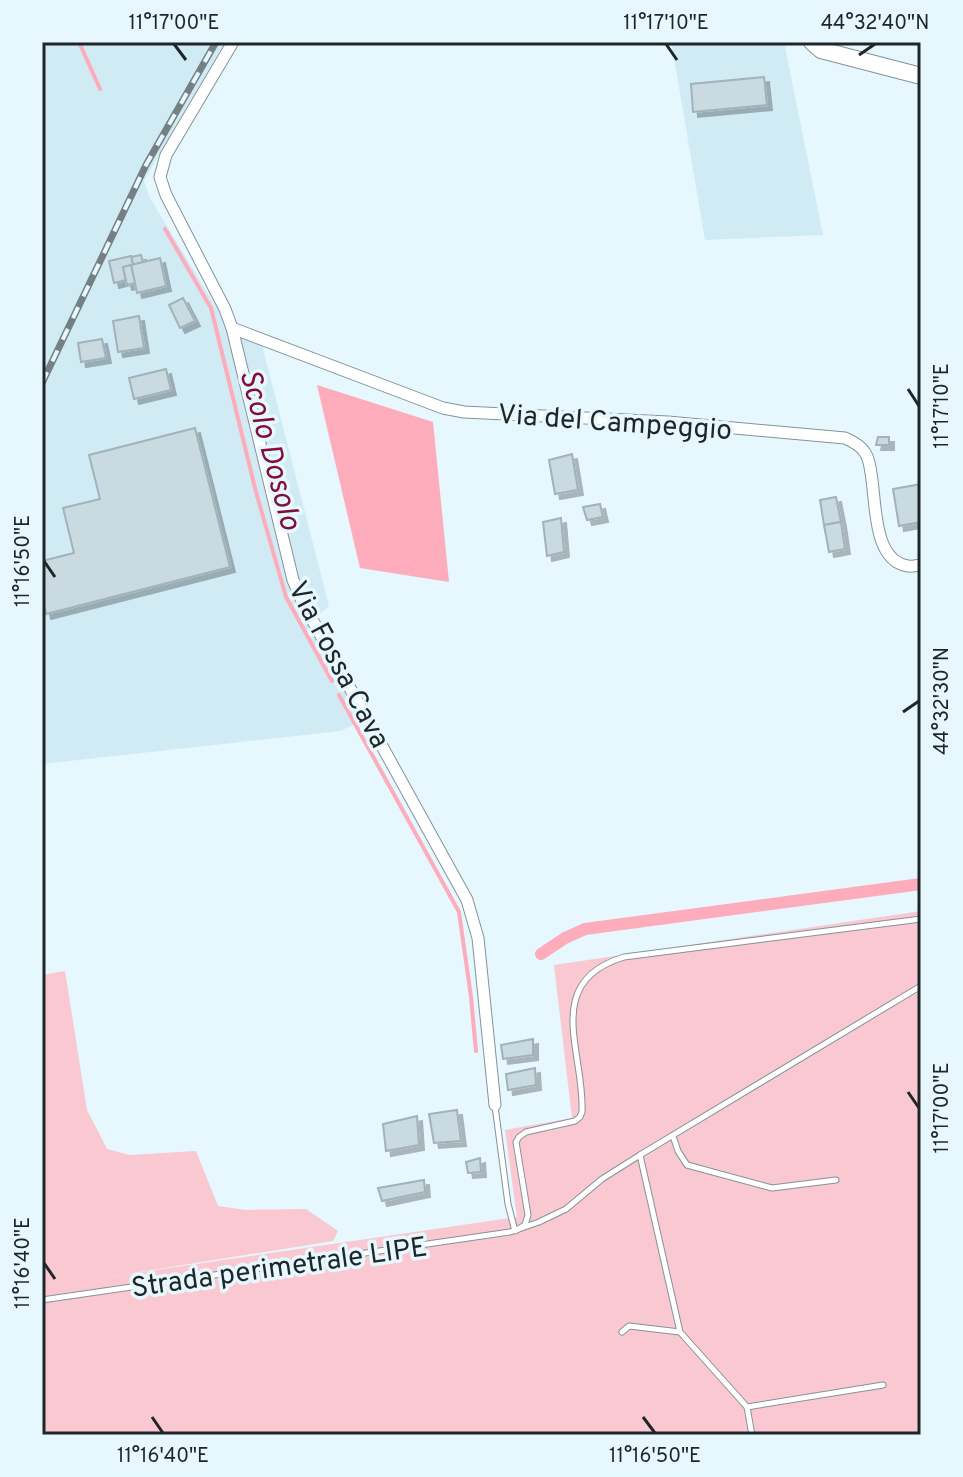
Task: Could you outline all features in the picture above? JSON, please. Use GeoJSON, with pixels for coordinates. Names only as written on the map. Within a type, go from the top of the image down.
{"type":"FeatureCollection","features":[{"type":"Feature","properties":{"kind":"street","name":"Via Fossa Cava"},"geometry":{"type":"LineString","coordinates":[[233,42],[166,155],[160,177],[232,328],[293,580],[467,900],[478,938],[495,1105]]}},
{"type":"Feature","properties":{"kind":"street"},"geometry":{"type":"LineString","coordinates":[[812,42],[821,50],[921,76]]}},
{"type":"Feature","properties":{"kind":"street","name":"Via del Campeggio"},"geometry":{"type":"LineString","coordinates":[[232,328],[443,408],[464,412],[668,422],[845,438],[858,444],[868,457],[881,540],[889,557],[907,566],[921,565]]}},
{"type":"Feature","properties":{"kind":"lane"},"geometry":{"type":"LineString","coordinates":[[495,1105],[508,1204],[515,1231],[525,1225],[528,1215],[516,1142],[526,1132],[575,1121],[582,1112],[572,1019],[575,1001],[588,976],[605,964],[624,957],[921,919]]}},
{"type":"Feature","properties":{"kind":"lane","name":"Strada perimetrale LIPE"},"geometry":{"type":"LineString","coordinates":[[42,1300],[515,1231],[566,1209],[602,1179],[640,1155],[921,986]]}},
{"type":"Feature","properties":{"kind":"lane"},"geometry":{"type":"LineString","coordinates":[[673,1136],[687,1165],[772,1188],[836,1180]]}},
{"type":"Feature","properties":{"kind":"lane"},"geometry":{"type":"LineString","coordinates":[[640,1155],[680,1332],[747,1407],[752,1435]]}},
{"type":"Feature","properties":{"kind":"lane"},"geometry":{"type":"LineString","coordinates":[[622,1332],[629,1326],[680,1332]]}},
{"type":"Feature","properties":{"kind":"lane"},"geometry":{"type":"LineString","coordinates":[[747,1407],[883,1385]]}},
{"type":"Feature","properties":{"kind":"shaded area"},"geometry":{"type":"Polygon","coordinates":[[[42,42],[225,42],[144,181],[150,198],[216,307],[228,306],[236,323],[251,339],[261,341],[329,606],[308,625],[362,721],[340,731],[42,764],[42,42]]]}},
{"type":"Feature","properties":{"kind":"shaded area"},"geometry":{"type":"Polygon","coordinates":[[[603,42],[784,42],[823,235],[705,240],[672,46],[603,42]]]}},
{"type":"Feature","properties":{"kind":"shaded area"},"geometry":{"type":"Polygon","coordinates":[[[317,385],[433,422],[449,582],[360,568],[317,385]]]}},
{"type":"Feature","properties":{"kind":"shaded area"},"geometry":{"type":"Polygon","coordinates":[[[921,911],[921,1435],[42,1435],[42,975],[65,971],[87,1110],[107,1149],[129,1155],[196,1151],[218,1206],[246,1210],[306,1209],[338,1231],[333,1241],[114,1276],[517,1217],[505,1130],[572,1118],[554,965],[921,911]]]}},
{"type":"Feature","properties":{"kind":"building"},"geometry":{"type":"Polygon","coordinates":[[[764,77],[767,105],[693,112],[691,84],[764,77]]]}},
{"type":"Feature","properties":{"kind":"building"},"geometry":{"type":"Polygon","coordinates":[[[141,255],[143,262],[133,265],[131,257],[141,255]]]}},
{"type":"Feature","properties":{"kind":"building"},"geometry":{"type":"Polygon","coordinates":[[[131,256],[133,265],[123,267],[126,280],[114,283],[109,261],[131,256]]]}},
{"type":"Feature","properties":{"kind":"building"},"geometry":{"type":"Polygon","coordinates":[[[160,258],[166,286],[137,293],[131,265],[160,258]]]}},
{"type":"Feature","properties":{"kind":"building"},"geometry":{"type":"Polygon","coordinates":[[[131,265],[135,283],[127,285],[123,267],[131,265]]]}},
{"type":"Feature","properties":{"kind":"building"},"geometry":{"type":"Polygon","coordinates":[[[183,298],[195,321],[180,328],[169,305],[183,298]]]}},
{"type":"Feature","properties":{"kind":"building"},"geometry":{"type":"Polygon","coordinates":[[[139,316],[144,348],[118,352],[113,321],[139,316]]]}},
{"type":"Feature","properties":{"kind":"building"},"geometry":{"type":"Polygon","coordinates":[[[102,339],[106,358],[81,362],[78,343],[102,339]]]}},
{"type":"Feature","properties":{"kind":"building"},"geometry":{"type":"Polygon","coordinates":[[[166,369],[171,390],[134,399],[129,378],[166,369]]]}},
{"type":"Feature","properties":{"kind":"building"},"geometry":{"type":"Polygon","coordinates":[[[195,428],[230,567],[46,614],[42,596],[42,561],[74,553],[63,508],[100,499],[89,455],[195,428]]]}},
{"type":"Feature","properties":{"kind":"building"},"geometry":{"type":"Polygon","coordinates":[[[878,437],[889,437],[889,445],[876,445],[878,437]]]}},
{"type":"Feature","properties":{"kind":"building"},"geometry":{"type":"Polygon","coordinates":[[[572,454],[578,490],[555,494],[549,460],[572,454]]]}},
{"type":"Feature","properties":{"kind":"building"},"geometry":{"type":"Polygon","coordinates":[[[921,484],[921,522],[899,526],[893,489],[921,484]]]}},
{"type":"Feature","properties":{"kind":"building"},"geometry":{"type":"Polygon","coordinates":[[[836,497],[841,522],[824,525],[820,500],[836,497]]]}},
{"type":"Feature","properties":{"kind":"building"},"geometry":{"type":"Polygon","coordinates":[[[600,504],[603,517],[587,520],[583,507],[600,504]]]}},
{"type":"Feature","properties":{"kind":"building"},"geometry":{"type":"Polygon","coordinates":[[[561,518],[564,552],[547,556],[543,522],[561,518]]]}},
{"type":"Feature","properties":{"kind":"building"},"geometry":{"type":"Polygon","coordinates":[[[841,522],[845,549],[829,552],[824,525],[841,522]]]}},
{"type":"Feature","properties":{"kind":"building"},"geometry":{"type":"Polygon","coordinates":[[[533,1039],[533,1055],[503,1059],[501,1045],[533,1039]]]}},
{"type":"Feature","properties":{"kind":"building"},"geometry":{"type":"Polygon","coordinates":[[[535,1068],[536,1085],[508,1090],[506,1074],[535,1068]]]}},
{"type":"Feature","properties":{"kind":"building"},"geometry":{"type":"Polygon","coordinates":[[[457,1110],[461,1141],[434,1143],[429,1114],[457,1110]]]}},
{"type":"Feature","properties":{"kind":"building"},"geometry":{"type":"Polygon","coordinates":[[[417,1116],[419,1145],[386,1151],[383,1124],[417,1116]]]}},
{"type":"Feature","properties":{"kind":"building"},"geometry":{"type":"Polygon","coordinates":[[[480,1158],[481,1172],[468,1173],[466,1162],[480,1158]]]}},
{"type":"Feature","properties":{"kind":"building"},"geometry":{"type":"Polygon","coordinates":[[[424,1180],[425,1192],[382,1201],[378,1188],[424,1180]]]}},
{"type":"Feature","properties":{"kind":"waterway","name":"Scolo Dosolo"},"geometry":{"type":"LineString","coordinates":[[79,42],[100,89]]}},
{"type":"Feature","properties":{"kind":"waterway","name":"Scolo Dosolo"},"geometry":{"type":"LineString","coordinates":[[165,229],[211,308],[256,492],[286,597],[332,681]]}},
{"type":"Feature","properties":{"kind":"waterway","name":"Scolo Dosolo"},"geometry":{"type":"LineString","coordinates":[[339,695],[459,912],[476,1051]]}},
{"type":"Feature","properties":{"kind":"waterway"},"geometry":{"type":"LineString","coordinates":[[541,954],[585,929],[921,884]]}},
{"type":"Feature","properties":{"kind":"railway"},"geometry":{"type":"LineString","coordinates":[[42,383],[146,165],[216,42]]}}]}
